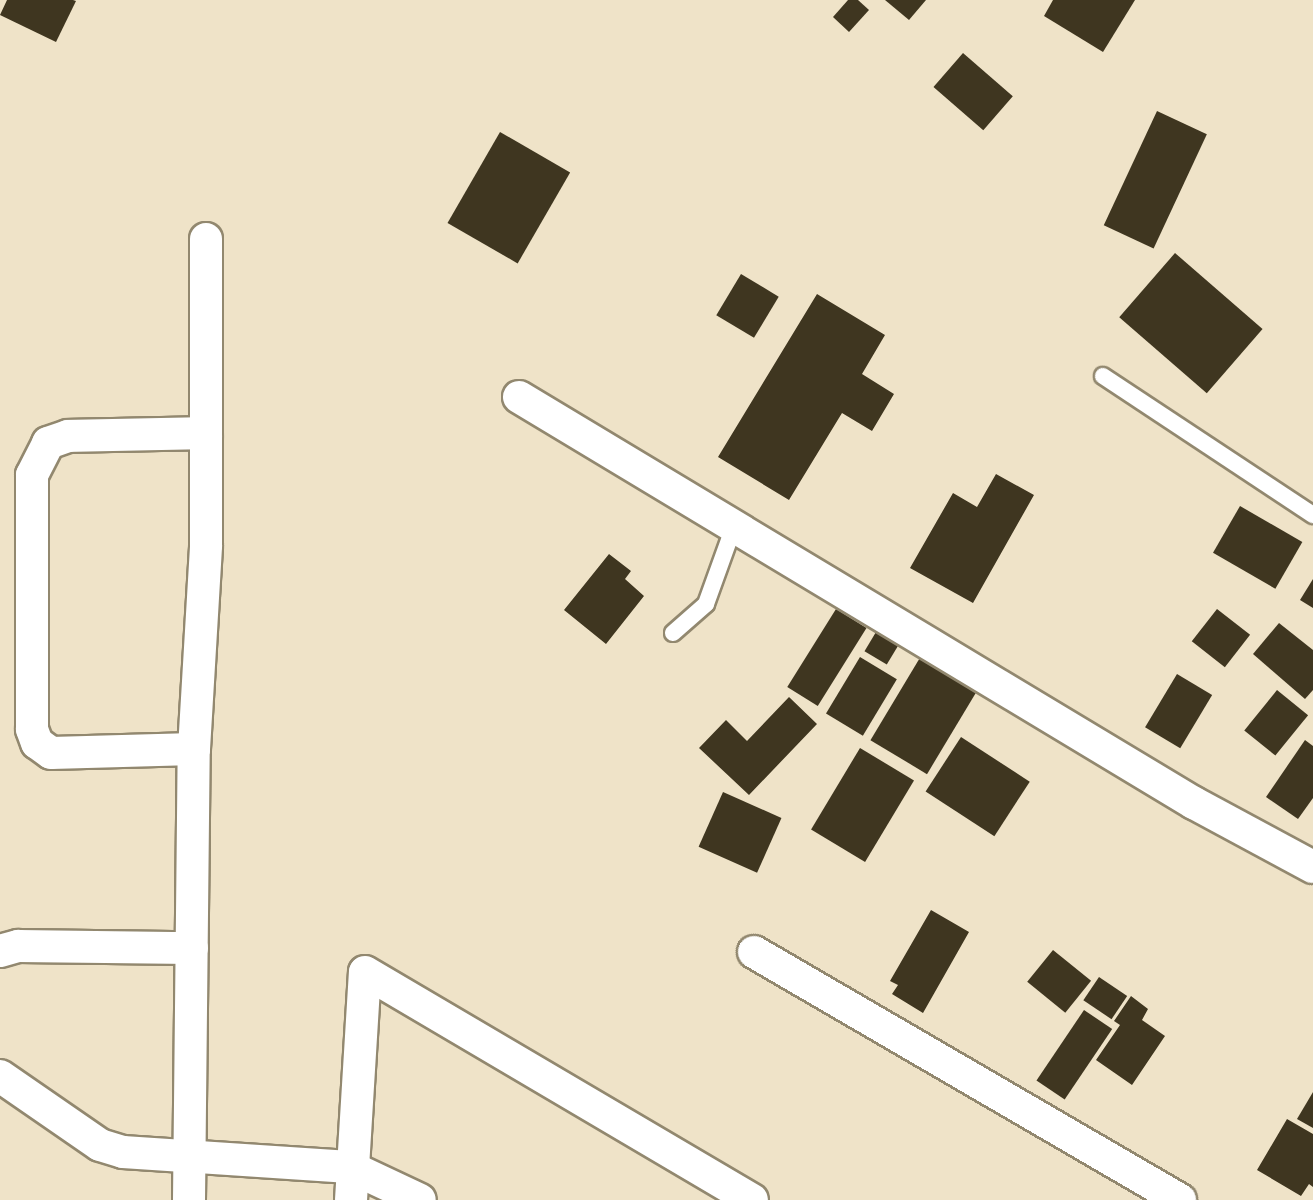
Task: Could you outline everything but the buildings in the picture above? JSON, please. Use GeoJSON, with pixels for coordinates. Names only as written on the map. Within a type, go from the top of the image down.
{"type":"FeatureCollection","features":[{"type":"Feature","properties":{"kind":"street"},"geometry":{"type":"LineString","coordinates":[[189,1200],[194,749],[205,624],[206,239]]}},
{"type":"Feature","properties":{"kind":"street"},"geometry":{"type":"LineString","coordinates":[[519,397],[733,529],[1194,803],[1313,867]]}},
{"type":"Feature","properties":{"kind":"street"},"geometry":{"type":"LineString","coordinates":[[194,749],[51,753],[37,743],[32,729],[32,475],[48,443],[68,436],[206,433]]}},
{"type":"Feature","properties":{"kind":"street"},"geometry":{"type":"LineString","coordinates":[[0,951],[18,946],[192,948]]}},
{"type":"Feature","properties":{"kind":"street"},"geometry":{"type":"LineString","coordinates":[[754,952],[1180,1200]]}},
{"type":"Feature","properties":{"kind":"street"},"geometry":{"type":"LineString","coordinates":[[351,1200],[350,1167],[365,972],[752,1200]]}},
{"type":"Feature","properties":{"kind":"street"},"geometry":{"type":"LineString","coordinates":[[0,1076],[100,1145],[123,1152],[188,1153],[350,1167],[420,1200]]}},
{"type":"Feature","properties":{"kind":"lane"},"geometry":{"type":"LineString","coordinates":[[1103,376],[1313,515]]}},
{"type":"Feature","properties":{"kind":"lane"},"geometry":{"type":"LineString","coordinates":[[673,633],[706,604],[733,529]]}}]}
